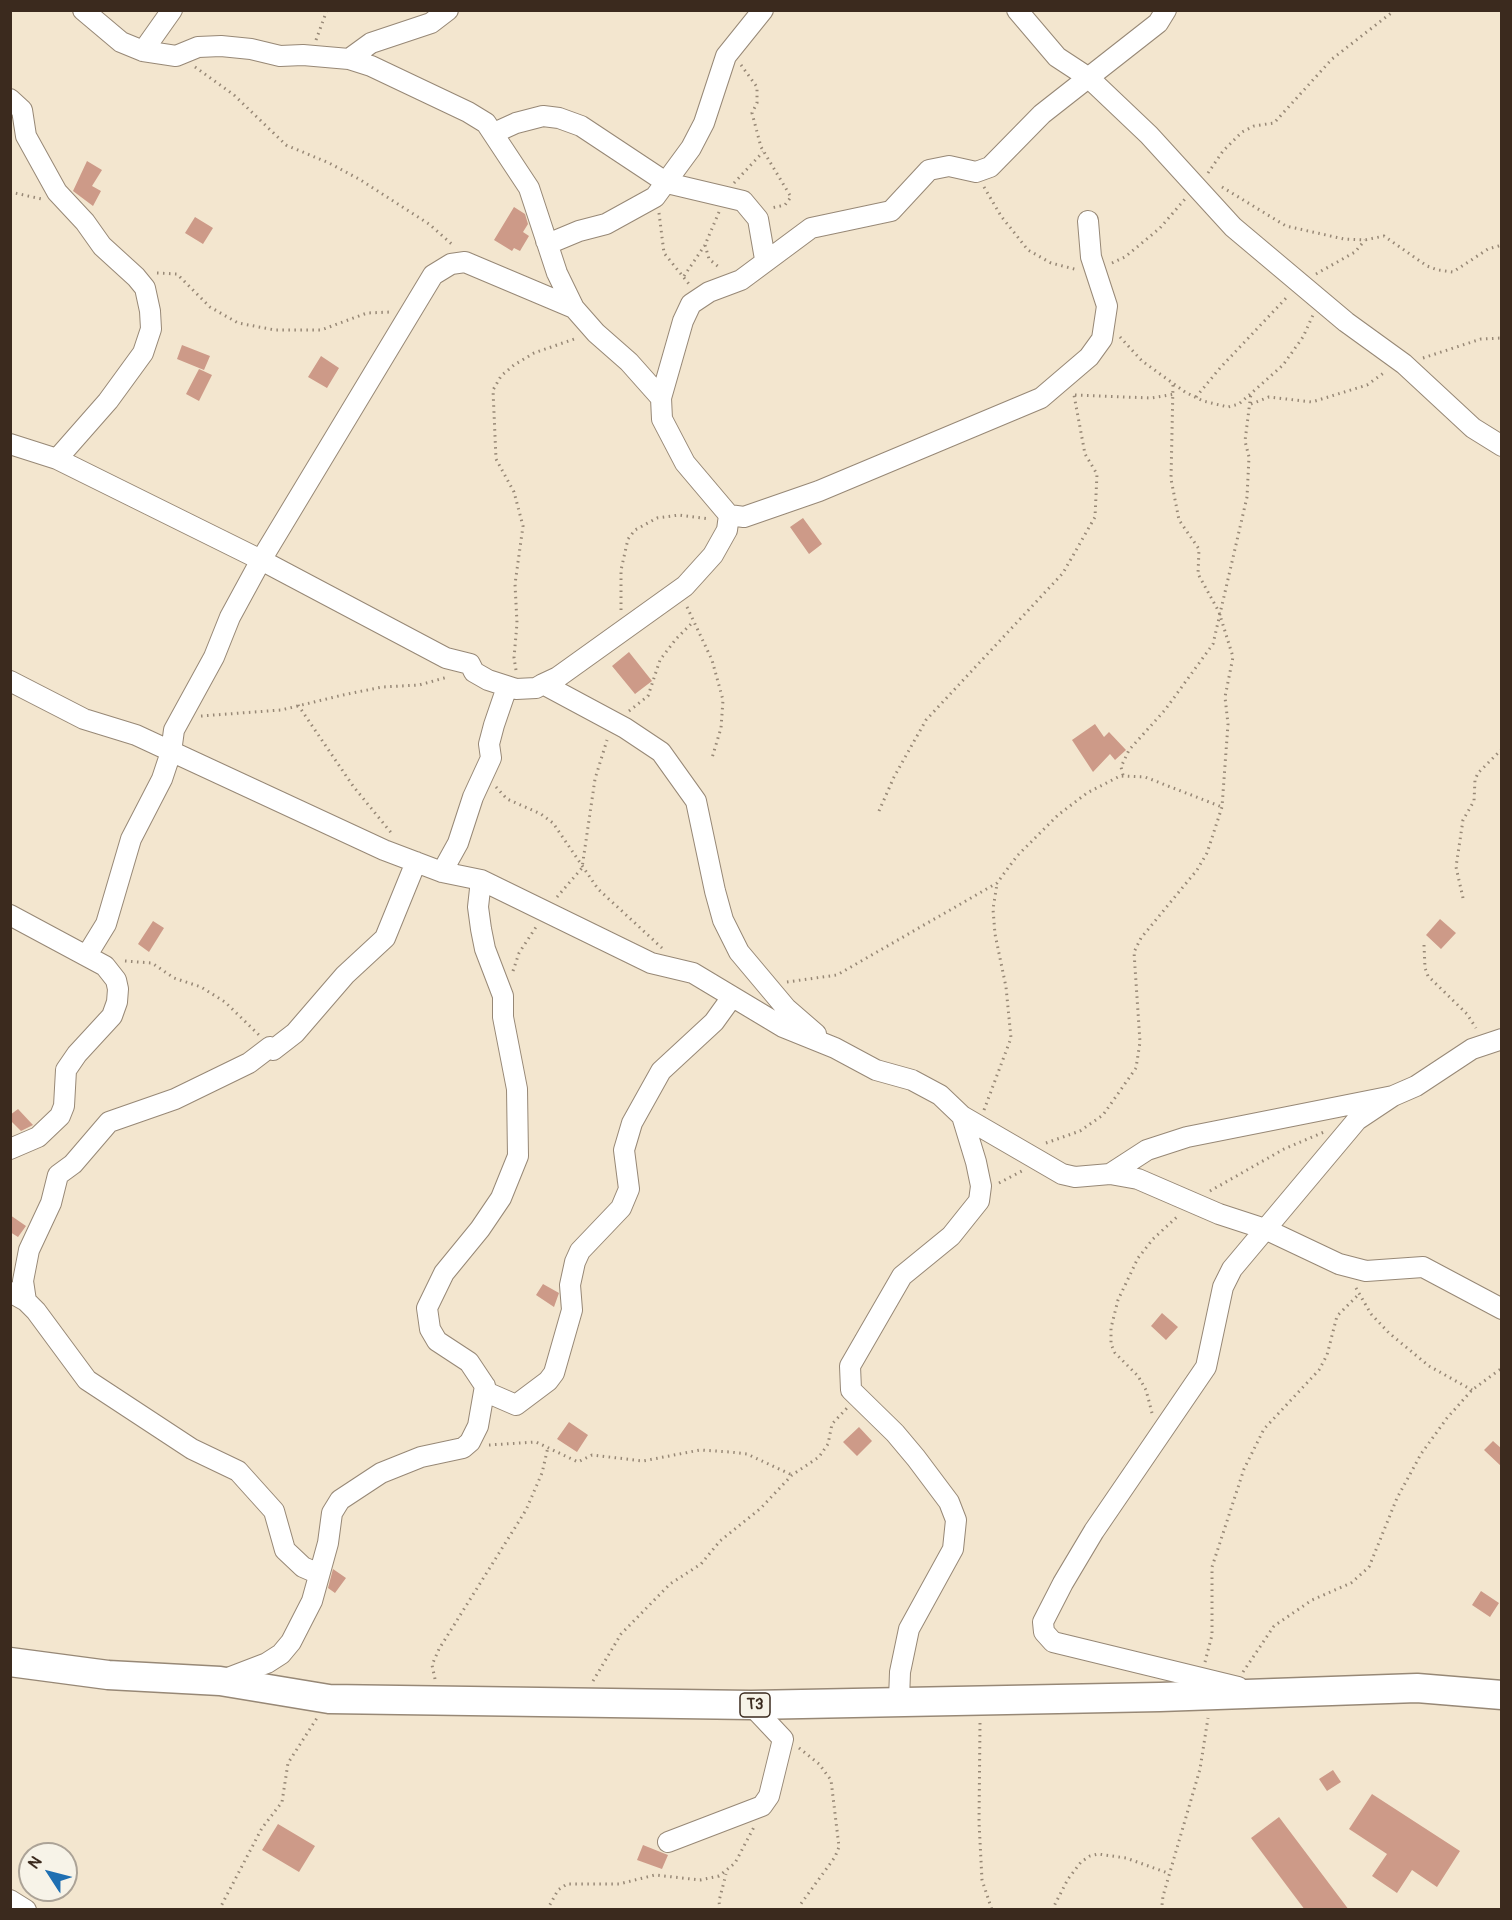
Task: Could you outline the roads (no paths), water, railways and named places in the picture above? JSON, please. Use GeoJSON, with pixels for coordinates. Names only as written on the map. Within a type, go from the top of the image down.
{"type":"FeatureCollection","features":[{"type":"Feature","properties":{"kind":"highway","name":"T3"},"geometry":{"type":"LineString","coordinates":[[10,1662],[108,1675],[220,1682],[329,1699],[752,1705],[980,1700],[1214,1686],[1261,1692],[1416,1688],[1502,1695]]}},
{"type":"Feature","properties":{"kind":"street"},"geometry":{"type":"LineString","coordinates":[[83,10],[121,42],[143,51],[176,56],[198,47],[221,46],[251,49],[280,56],[303,55],[349,59],[371,66],[468,112],[486,123],[529,188],[546,241],[574,308],[596,333],[629,362],[661,398]]}},
{"type":"Feature","properties":{"kind":"street"},"geometry":{"type":"LineString","coordinates":[[143,51],[172,10]]}},
{"type":"Feature","properties":{"kind":"street"},"geometry":{"type":"LineString","coordinates":[[349,59],[371,43],[431,23],[448,10]]}},
{"type":"Feature","properties":{"kind":"street"},"geometry":{"type":"LineString","coordinates":[[546,241],[555,241],[579,231],[606,224],[661,190],[692,148],[712,103],[720,68],[728,54],[763,10]]}},
{"type":"Feature","properties":{"kind":"street"},"geometry":{"type":"LineString","coordinates":[[1017,10],[1057,57],[1089,78],[1175,162],[1233,227],[1302,282],[1346,322],[1404,364],[1473,428],[1502,446]]}},
{"type":"Feature","properties":{"kind":"street"},"geometry":{"type":"LineString","coordinates":[[729,517],[685,463],[662,418],[661,398],[686,311],[691,304],[709,292],[741,280],[765,259],[811,228],[891,211],[929,170],[949,166],[976,172],[990,167],[1042,114],[1158,23],[1166,10]]}},
{"type":"Feature","properties":{"kind":"street"},"geometry":{"type":"LineString","coordinates":[[10,99],[22,110],[26,136],[64,202],[85,222],[102,246],[134,275],[145,288],[148,301],[151,328],[146,347],[108,401],[57,459]]}},
{"type":"Feature","properties":{"kind":"street"},"geometry":{"type":"LineString","coordinates":[[494,133],[516,123],[543,116],[559,118],[581,126],[661,190],[728,196],[749,205],[758,219],[765,259]]}},
{"type":"Feature","properties":{"kind":"street"},"geometry":{"type":"LineString","coordinates":[[729,517],[744,517],[819,491],[1041,398],[1089,357],[1102,339],[1107,306],[1094,266],[1088,221]]}},
{"type":"Feature","properties":{"kind":"street"},"geometry":{"type":"LineString","coordinates":[[89,952],[105,924],[130,839],[157,791],[171,752],[171,737],[214,657],[230,617],[261,560],[433,275],[451,264],[465,262],[574,308]]}},
{"type":"Feature","properties":{"kind":"street"},"geometry":{"type":"LineString","coordinates":[[10,444],[57,459],[261,560],[446,658],[470,663],[474,672],[507,687],[539,686],[558,677],[685,586],[713,555],[724,537],[729,517]]}},
{"type":"Feature","properties":{"kind":"street"},"geometry":{"type":"LineString","coordinates":[[10,681],[84,719],[136,735],[412,861],[442,872],[481,880],[651,963],[693,973],[783,1027],[835,1048],[876,1070],[912,1080],[940,1095],[962,1116],[982,1126],[1041,1164],[1075,1177],[1110,1174],[1138,1179],[1193,1203],[1265,1229],[1339,1264],[1366,1271],[1423,1267],[1502,1309]]}},
{"type":"Feature","properties":{"kind":"street"},"geometry":{"type":"LineString","coordinates":[[539,686],[625,728],[661,752],[692,792],[699,811],[704,848],[723,920],[739,952],[765,986],[800,1022],[835,1048]]}},
{"type":"Feature","properties":{"kind":"street"},"geometry":{"type":"LineString","coordinates":[[442,872],[458,843],[473,797],[491,758],[489,744],[507,687]]}},
{"type":"Feature","properties":{"kind":"street"},"geometry":{"type":"LineString","coordinates":[[319,1574],[303,1567],[285,1550],[274,1511],[238,1471],[192,1449],[155,1422],[87,1380],[18,1297],[29,1250],[51,1203],[56,1177],[73,1164],[96,1134],[109,1122],[165,1102],[249,1063],[270,1047],[273,1050],[295,1033],[345,975],[385,938],[412,861]]}},
{"type":"Feature","properties":{"kind":"street"},"geometry":{"type":"LineString","coordinates":[[481,880],[478,907],[485,949],[502,996],[503,1017],[517,1089],[518,1156],[501,1198],[480,1229],[444,1273],[428,1308],[430,1329],[436,1341],[469,1362],[485,1386],[486,1392],[516,1404],[548,1381],[554,1373],[572,1310],[570,1285],[575,1262],[580,1251],[621,1208],[629,1189],[624,1150],[632,1123],[661,1071],[714,1022],[732,997]]}},
{"type":"Feature","properties":{"kind":"street"},"geometry":{"type":"LineString","coordinates":[[10,915],[89,952],[116,980],[118,989],[115,1009],[108,1021],[68,1066],[64,1080],[64,1107],[60,1116],[42,1134],[10,1149]]}},
{"type":"Feature","properties":{"kind":"street"},"geometry":{"type":"LineString","coordinates":[[1214,1686],[1053,1642],[1044,1632],[1044,1622],[1063,1583],[1206,1367],[1223,1287],[1232,1269],[1357,1120],[1393,1096],[1416,1086],[1472,1049],[1502,1039]]}},
{"type":"Feature","properties":{"kind":"street"},"geometry":{"type":"LineString","coordinates":[[1110,1174],[1147,1150],[1187,1137],[1393,1096]]}},
{"type":"Feature","properties":{"kind":"street"},"geometry":{"type":"LineString","coordinates":[[899,1700],[900,1672],[909,1629],[953,1549],[956,1520],[949,1502],[916,1458],[895,1433],[857,1399],[851,1390],[850,1366],[902,1276],[951,1236],[979,1201],[981,1186],[971,1140],[962,1116]]}},
{"type":"Feature","properties":{"kind":"street"},"geometry":{"type":"LineString","coordinates":[[220,1682],[267,1663],[286,1650],[312,1601],[328,1543],[332,1513],[347,1493],[372,1477],[406,1463],[466,1446],[478,1426],[485,1386]]}},
{"type":"Feature","properties":{"kind":"street"},"geometry":{"type":"LineString","coordinates":[[668,1842],[762,1806],[769,1796],[783,1739],[781,1734],[752,1705]]}},
{"type":"Feature","properties":{"kind":"street"},"geometry":{"type":"LineString","coordinates":[[10,1900],[26,1910]]}}]}
